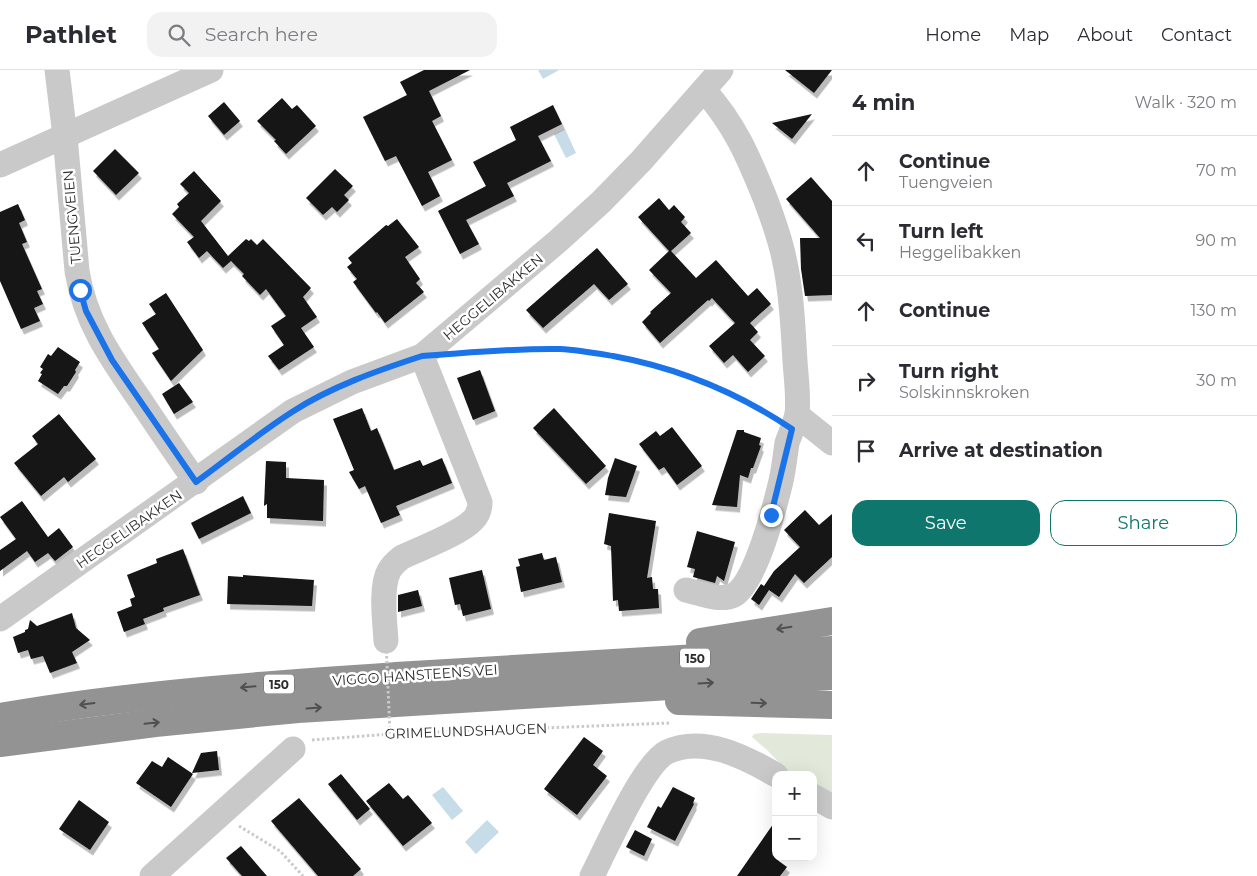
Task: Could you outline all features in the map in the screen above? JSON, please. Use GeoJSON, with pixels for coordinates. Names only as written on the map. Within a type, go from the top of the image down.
{"type":"FeatureCollection","features":[{"type":"Feature","properties":{"kind":"highway"},"geometry":{"type":"LineString","coordinates":[[559,665],[832,621]]}},
{"type":"Feature","properties":{"kind":"highway","name":"VIGGO HANSTEENS VEI"},"geometry":{"type":"LineString","coordinates":[[0,717],[146,696],[310,682],[559,665],[832,650]]}},
{"type":"Feature","properties":{"kind":"highway","name":"VIGGO HANSTEENS VEI"},"geometry":{"type":"LineString","coordinates":[[0,743],[155,723],[298,708],[832,676]]}},
{"type":"Feature","properties":{"kind":"highway"},"geometry":{"type":"LineString","coordinates":[[500,696],[832,705]]}},
{"type":"Feature","properties":{"kind":"street","name":"TUENGVEIEN"},"geometry":{"type":"LineString","coordinates":[[57,70],[77,271],[86,311],[112,360],[196,482]]}},
{"type":"Feature","properties":{"kind":"street"},"geometry":{"type":"LineString","coordinates":[[0,164],[211,70]]}},
{"type":"Feature","properties":{"kind":"street","name":"HEGGELIBAKKEN"},"geometry":{"type":"LineString","coordinates":[[0,619],[293,412],[352,382],[422,356],[558,241],[601,202],[641,161],[721,70]]}},
{"type":"Feature","properties":{"kind":"street"},"geometry":{"type":"LineString","coordinates":[[686,590],[718,597],[727,597],[739,591],[756,560],[770,522],[794,422],[791,300],[785,263],[776,229],[748,154],[732,127],[704,90]]}},
{"type":"Feature","properties":{"kind":"street"},"geometry":{"type":"LineString","coordinates":[[386,642],[385,589],[389,571],[402,557],[463,528],[474,519],[480,507],[480,502],[422,356]]}},
{"type":"Feature","properties":{"kind":"street"},"geometry":{"type":"LineString","coordinates":[[794,422],[832,443]]}},
{"type":"Feature","properties":{"kind":"street"},"geometry":{"type":"LineString","coordinates":[[592,876],[636,791],[652,765],[668,752],[696,746],[714,748],[736,755],[772,773]]}},
{"type":"Feature","properties":{"kind":"street"},"geometry":{"type":"LineString","coordinates":[[152,876],[293,749]]}},
{"type":"Feature","properties":{"kind":"street"},"geometry":{"type":"LineString","coordinates":[[817,798],[832,807]]}},
{"type":"Feature","properties":{"kind":"path"},"geometry":{"type":"LineString","coordinates":[[459,354],[562,349],[637,360],[674,370],[716,386],[770,414],[794,422]]}},
{"type":"Feature","properties":{"kind":"path"},"geometry":{"type":"LineString","coordinates":[[386,642],[390,734]]}},
{"type":"Feature","properties":{"kind":"path","name":"GRIMELUNDSHAUGEN"},"geometry":{"type":"LineString","coordinates":[[293,749],[306,741],[315,739],[390,734],[676,724]]}},
{"type":"Feature","properties":{"kind":"path"},"geometry":{"type":"LineString","coordinates":[[220,814],[280,851],[302,876]]}},
{"type":"Feature","properties":{"kind":"green space"},"geometry":{"type":"Polygon","coordinates":[[[754,734],[832,735],[832,798],[817,789],[817,771],[787,771],[752,737],[754,734]]]}},
{"type":"Feature","properties":{"kind":"water"},"geometry":{"type":"Polygon","coordinates":[[[538,70],[559,70],[543,79],[538,70]]]}},
{"type":"Feature","properties":{"kind":"water"},"geometry":{"type":"Polygon","coordinates":[[[565,129],[576,153],[566,158],[554,134],[565,129]]]}},
{"type":"Feature","properties":{"kind":"water"},"geometry":{"type":"Polygon","coordinates":[[[443,787],[463,811],[452,820],[432,795],[443,787]]]}},
{"type":"Feature","properties":{"kind":"water"},"geometry":{"type":"Polygon","coordinates":[[[487,820],[499,832],[476,854],[465,842],[487,820]]]}},
{"type":"Feature","properties":{"kind":"building"},"geometry":{"type":"Polygon","coordinates":[[[424,70],[470,70],[429,91],[441,116],[432,121],[452,160],[428,172],[440,196],[422,206],[396,156],[385,161],[363,117],[407,95],[400,82],[424,70]]]}},
{"type":"Feature","properties":{"kind":"building"},"geometry":{"type":"Polygon","coordinates":[[[785,70],[832,70],[814,93],[785,70]]]}},
{"type":"Feature","properties":{"kind":"building"},"geometry":{"type":"Polygon","coordinates":[[[282,98],[292,109],[297,105],[316,126],[286,154],[274,141],[276,140],[257,121],[282,98]]]}},
{"type":"Feature","properties":{"kind":"building"},"geometry":{"type":"Polygon","coordinates":[[[224,102],[240,121],[224,135],[208,116],[224,102]]]}},
{"type":"Feature","properties":{"kind":"building"},"geometry":{"type":"Polygon","coordinates":[[[553,105],[562,124],[538,136],[551,161],[507,183],[514,196],[466,220],[479,244],[460,254],[438,211],[486,186],[473,162],[516,140],[510,127],[553,105]]]}},
{"type":"Feature","properties":{"kind":"building"},"geometry":{"type":"Polygon","coordinates":[[[812,114],[792,139],[772,123],[812,114]]]}},
{"type":"Feature","properties":{"kind":"building"},"geometry":{"type":"Polygon","coordinates":[[[115,149],[139,173],[116,195],[93,171],[115,149]]]}},
{"type":"Feature","properties":{"kind":"building"},"geometry":{"type":"Polygon","coordinates":[[[335,169],[353,186],[344,195],[349,200],[337,212],[332,207],[323,215],[306,198],[335,169]]]}},
{"type":"Feature","properties":{"kind":"building"},"geometry":{"type":"Polygon","coordinates":[[[194,171],[221,201],[201,221],[228,256],[246,239],[249,241],[251,239],[257,245],[263,239],[311,288],[303,297],[317,317],[301,328],[314,347],[279,370],[268,356],[284,345],[271,326],[286,316],[266,289],[260,295],[231,261],[223,268],[207,251],[199,258],[187,242],[194,237],[172,214],[179,207],[177,204],[189,193],[180,184],[194,171]]]}},
{"type":"Feature","properties":{"kind":"building"},"geometry":{"type":"Polygon","coordinates":[[[811,177],[832,201],[832,295],[805,296],[801,269],[800,238],[820,238],[786,199],[811,177]]]}},
{"type":"Feature","properties":{"kind":"building"},"geometry":{"type":"Polygon","coordinates":[[[659,198],[669,210],[674,205],[685,217],[681,222],[691,233],[671,251],[696,278],[716,260],[748,296],[757,288],[771,304],[750,323],[758,332],[750,340],[765,356],[748,372],[733,355],[724,363],[709,346],[735,323],[712,298],[660,343],[642,322],[671,293],[649,270],[669,251],[638,217],[659,198]]]}},
{"type":"Feature","properties":{"kind":"building"},"geometry":{"type":"Polygon","coordinates":[[[18,204],[25,220],[19,223],[27,242],[22,244],[42,289],[37,291],[43,304],[34,308],[40,321],[21,329],[0,281],[0,212],[18,204]]]}},
{"type":"Feature","properties":{"kind":"building"},"geometry":{"type":"Polygon","coordinates":[[[397,219],[419,247],[405,257],[420,279],[416,283],[424,292],[385,323],[353,282],[357,279],[347,267],[352,263],[348,258],[386,225],[388,226],[397,219]]]}},
{"type":"Feature","properties":{"kind":"building"},"geometry":{"type":"Polygon","coordinates":[[[597,248],[628,284],[609,300],[594,284],[543,328],[526,310],[597,248]]]}},
{"type":"Feature","properties":{"kind":"building"},"geometry":{"type":"Polygon","coordinates":[[[166,293],[203,350],[171,381],[152,353],[159,349],[142,323],[156,314],[149,304],[166,293]]]}},
{"type":"Feature","properties":{"kind":"building"},"geometry":{"type":"Polygon","coordinates":[[[58,347],[80,362],[67,386],[64,386],[58,394],[38,381],[43,369],[40,367],[48,354],[51,356],[58,347]]]}},
{"type":"Feature","properties":{"kind":"building"},"geometry":{"type":"Polygon","coordinates":[[[480,370],[495,411],[473,420],[457,378],[480,370]]]}},
{"type":"Feature","properties":{"kind":"building"},"geometry":{"type":"Polygon","coordinates":[[[179,383],[193,402],[174,414],[162,394],[179,383]]]}},
{"type":"Feature","properties":{"kind":"building"},"geometry":{"type":"Polygon","coordinates":[[[362,408],[371,431],[377,428],[394,470],[420,460],[423,466],[442,458],[452,483],[396,506],[400,515],[381,523],[365,486],[359,489],[349,472],[354,470],[333,419],[362,408]]]}},
{"type":"Feature","properties":{"kind":"building"},"geometry":{"type":"Polygon","coordinates":[[[554,408],[606,466],[586,484],[533,428],[554,408]]]}},
{"type":"Feature","properties":{"kind":"building"},"geometry":{"type":"Polygon","coordinates":[[[59,414],[96,459],[68,482],[64,477],[41,496],[14,463],[38,444],[32,436],[59,414]]]}},
{"type":"Feature","properties":{"kind":"building"},"geometry":{"type":"Polygon","coordinates":[[[672,427],[702,466],[677,485],[664,467],[659,470],[639,444],[656,431],[660,436],[672,427]]]}},
{"type":"Feature","properties":{"kind":"building"},"geometry":{"type":"Polygon","coordinates":[[[737,430],[744,430],[744,432],[761,438],[759,445],[761,446],[748,478],[740,475],[737,507],[712,505],[737,430]]]}},
{"type":"Feature","properties":{"kind":"building"},"geometry":{"type":"Polygon","coordinates":[[[615,458],[637,466],[626,497],[605,495],[608,478],[615,458]]]}},
{"type":"Feature","properties":{"kind":"building"},"geometry":{"type":"Polygon","coordinates":[[[266,461],[286,462],[286,478],[324,480],[323,521],[267,518],[267,504],[264,506],[266,461]]]}},
{"type":"Feature","properties":{"kind":"building"},"geometry":{"type":"Polygon","coordinates":[[[243,496],[251,513],[199,539],[191,523],[243,496]]]}},
{"type":"Feature","properties":{"kind":"building"},"geometry":{"type":"Polygon","coordinates":[[[22,501],[48,537],[59,528],[73,547],[55,561],[48,553],[35,562],[27,551],[0,571],[0,550],[16,539],[0,517],[22,501]]]}},
{"type":"Feature","properties":{"kind":"building"},"geometry":{"type":"Polygon","coordinates":[[[805,510],[819,525],[832,514],[832,557],[804,583],[795,574],[779,597],[769,590],[759,605],[751,599],[761,584],[764,586],[774,571],[800,547],[784,530],[805,510]]]}},
{"type":"Feature","properties":{"kind":"building"},"geometry":{"type":"Polygon","coordinates":[[[609,513],[656,521],[647,578],[652,577],[653,589],[658,589],[659,608],[619,611],[618,600],[613,601],[611,546],[604,544],[609,513]]]}},
{"type":"Feature","properties":{"kind":"building"},"geometry":{"type":"Polygon","coordinates":[[[697,531],[735,542],[724,581],[717,576],[715,583],[693,577],[695,569],[687,567],[697,531]]]}},
{"type":"Feature","properties":{"kind":"building"},"geometry":{"type":"Polygon","coordinates":[[[183,549],[200,595],[163,608],[164,611],[143,619],[145,624],[124,632],[117,612],[132,606],[130,599],[135,597],[127,575],[157,563],[156,559],[183,549]]]}},
{"type":"Feature","properties":{"kind":"building"},"geometry":{"type":"Polygon","coordinates":[[[542,553],[544,560],[556,557],[562,582],[521,592],[516,567],[520,566],[518,559],[542,553]]]}},
{"type":"Feature","properties":{"kind":"building"},"geometry":{"type":"Polygon","coordinates":[[[482,570],[491,609],[463,616],[460,604],[455,605],[449,578],[482,570]]]}},
{"type":"Feature","properties":{"kind":"building"},"geometry":{"type":"Polygon","coordinates":[[[243,575],[314,580],[312,606],[227,604],[228,576],[243,577],[243,575]]]}},
{"type":"Feature","properties":{"kind":"building"},"geometry":{"type":"Polygon","coordinates":[[[418,590],[422,606],[398,612],[398,595],[418,590]]]}},
{"type":"Feature","properties":{"kind":"building"},"geometry":{"type":"Polygon","coordinates":[[[72,613],[76,628],[90,640],[72,652],[77,663],[50,673],[43,656],[31,659],[28,650],[18,653],[13,637],[28,629],[30,620],[37,626],[72,613]]]}},
{"type":"Feature","properties":{"kind":"building"},"geometry":{"type":"Polygon","coordinates":[[[584,737],[603,751],[593,765],[607,776],[577,815],[544,789],[584,737]]]}},
{"type":"Feature","properties":{"kind":"building"},"geometry":{"type":"Polygon","coordinates":[[[217,751],[219,770],[192,773],[201,753],[217,751]]]}},
{"type":"Feature","properties":{"kind":"building"},"geometry":{"type":"Polygon","coordinates":[[[168,757],[193,774],[171,807],[136,783],[152,761],[162,767],[168,757]]]}},
{"type":"Feature","properties":{"kind":"building"},"geometry":{"type":"Polygon","coordinates":[[[341,774],[370,809],[357,820],[328,784],[341,774]]]}},
{"type":"Feature","properties":{"kind":"building"},"geometry":{"type":"Polygon","coordinates":[[[389,783],[403,799],[408,795],[432,823],[403,846],[366,801],[389,783]]]}},
{"type":"Feature","properties":{"kind":"building"},"geometry":{"type":"Polygon","coordinates":[[[673,787],[695,798],[694,804],[675,841],[647,827],[658,806],[661,808],[673,787]]]}},
{"type":"Feature","properties":{"kind":"building"},"geometry":{"type":"Polygon","coordinates":[[[299,798],[361,869],[353,876],[318,876],[271,821],[299,798]]]}},
{"type":"Feature","properties":{"kind":"building"},"geometry":{"type":"Polygon","coordinates":[[[79,800],[109,822],[90,850],[59,829],[79,800]]]}},
{"type":"Feature","properties":{"kind":"building"},"geometry":{"type":"Polygon","coordinates":[[[772,826],[772,861],[779,861],[787,867],[780,876],[737,876],[772,826]]]}},
{"type":"Feature","properties":{"kind":"building"},"geometry":{"type":"Polygon","coordinates":[[[635,830],[652,839],[644,856],[626,847],[635,830]]]}},
{"type":"Feature","properties":{"kind":"building"},"geometry":{"type":"Polygon","coordinates":[[[241,846],[267,876],[242,876],[226,858],[241,846]]]}},
{"type":"Feature","properties":{"kind":"route"},"geometry":{"type":"LineString","coordinates":[[80,290],[86,311],[112,360],[196,482],[293,412],[352,382],[422,356],[562,349],[637,360],[691,376],[745,400],[792,429],[771,515]]}}]}
